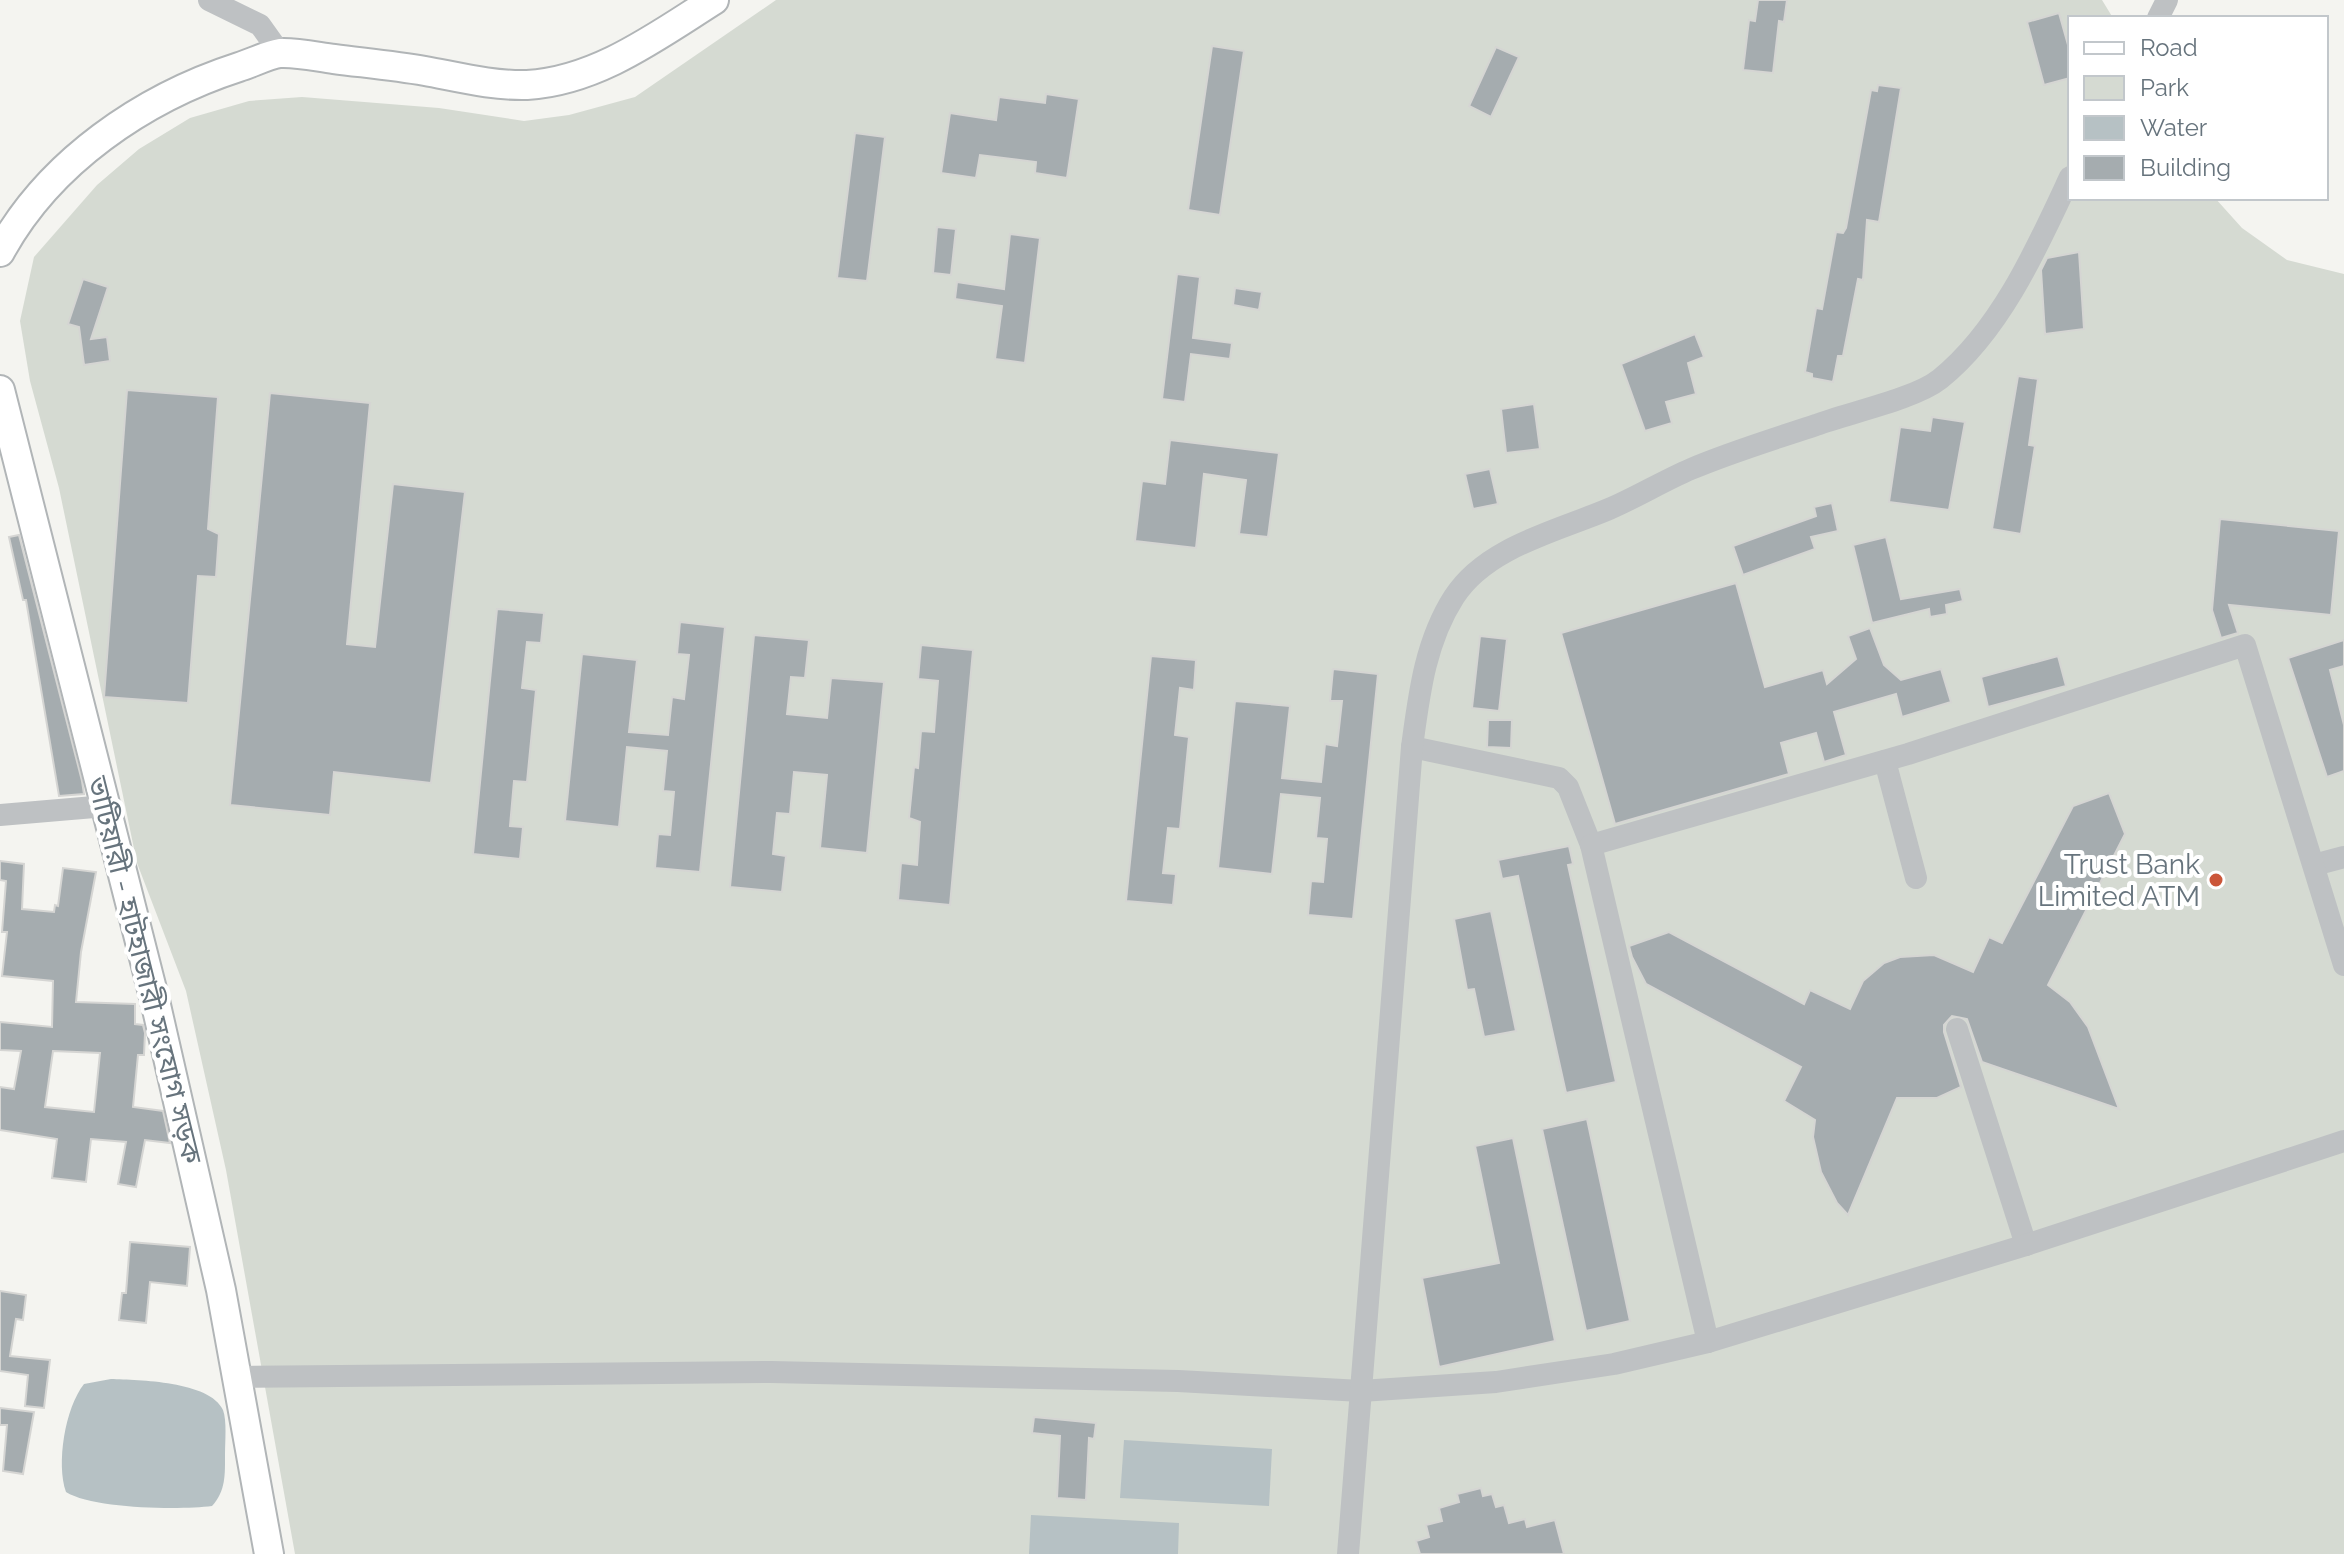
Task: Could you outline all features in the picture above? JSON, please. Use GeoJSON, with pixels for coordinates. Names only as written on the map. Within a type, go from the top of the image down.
{"type":"FeatureCollection","features":[{"type":"Feature","properties":{"kind":"main road"},"geometry":{"type":"LineString","coordinates":[[0,252],[19,217],[65,167],[125,122],[169,96],[219,73],[280,53],[403,67],[488,83],[528,85],[575,76],[636,50],[714,0]]}},
{"type":"Feature","properties":{"kind":"main road","name":"ভাটিয়ারী - হাটহাজারী সংযোগ সড়ক"},"geometry":{"type":"LineString","coordinates":[[0,390],[190,1153],[269,1554]]}},
{"type":"Feature","properties":{"kind":"street"},"geometry":{"type":"LineString","coordinates":[[209,0],[260,25],[280,53]]}},
{"type":"Feature","properties":{"kind":"street"},"geometry":{"type":"LineString","coordinates":[[1348,1554],[1412,747],[1422,680],[1433,638],[1455,595],[1486,564],[1517,547],[1612,507],[1690,469],[1938,381],[1971,349],[2007,296],[2044,234],[2068,181]]}},
{"type":"Feature","properties":{"kind":"street"},"geometry":{"type":"LineString","coordinates":[[1591,845],[1885,761],[2245,645],[2344,965]]}},
{"type":"Feature","properties":{"kind":"street"},"geometry":{"type":"LineString","coordinates":[[1412,747],[1559,778],[1568,787],[1591,845],[1708,1342]]}},
{"type":"Feature","properties":{"kind":"street"},"geometry":{"type":"LineString","coordinates":[[1885,761],[1916,878]]}},
{"type":"Feature","properties":{"kind":"street"},"geometry":{"type":"LineString","coordinates":[[0,815],[106,806]]}},
{"type":"Feature","properties":{"kind":"street"},"geometry":{"type":"LineString","coordinates":[[2314,865],[2344,857]]}},
{"type":"Feature","properties":{"kind":"street"},"geometry":{"type":"LineString","coordinates":[[1957,1029],[2026,1245]]}},
{"type":"Feature","properties":{"kind":"street"},"geometry":{"type":"LineString","coordinates":[[236,1377],[771,1372],[1130,1379],[1361,1391],[1496,1382],[1614,1364],[1708,1342],[2026,1245],[2344,1141]]}},
{"type":"Feature","properties":{"kind":"green space"},"geometry":{"type":"Polygon","coordinates":[[[776,0],[2102,0],[2112,16],[2068,16],[2068,200],[2217,200],[2242,228],[2287,260],[2344,274],[2344,1554],[295,1554],[226,1170],[186,991],[137,863],[59,488],[30,381],[20,321],[34,257],[97,185],[139,149],[190,118],[249,101],[302,97],[439,108],[524,121],[569,115],[635,97],[776,0]]]}},
{"type":"Feature","properties":{"kind":"water"},"geometry":{"type":"Polygon","coordinates":[[[111,1379],[172,1384],[204,1393],[216,1400],[225,1420],[225,1468],[222,1488],[212,1506],[159,1508],[116,1505],[79,1498],[66,1492],[62,1452],[67,1421],[77,1394],[84,1384],[111,1379]]]}},
{"type":"Feature","properties":{"kind":"water"},"geometry":{"type":"Polygon","coordinates":[[[1124,1440],[1272,1449],[1269,1506],[1120,1498],[1124,1440]]]}},
{"type":"Feature","properties":{"kind":"water"},"geometry":{"type":"Polygon","coordinates":[[[1031,1515],[1179,1523],[1178,1554],[1029,1554],[1031,1515]]]}},
{"type":"Feature","properties":{"kind":"building"},"geometry":{"type":"Polygon","coordinates":[[[1758,0],[1787,0],[1784,22],[1779,21],[1773,73],[1743,70],[1749,20],[1755,21],[1758,0]]]}},
{"type":"Feature","properties":{"kind":"building"},"geometry":{"type":"Polygon","coordinates":[[[2059,13],[2068,45],[2068,79],[2044,85],[2027,22],[2059,13]]]}},
{"type":"Feature","properties":{"kind":"building"},"geometry":{"type":"Polygon","coordinates":[[[1212,46],[1244,51],[1220,215],[1188,210],[1212,46]]]}},
{"type":"Feature","properties":{"kind":"building"},"geometry":{"type":"Polygon","coordinates":[[[1496,47],[1519,57],[1491,117],[1469,106],[1496,47]]]}},
{"type":"Feature","properties":{"kind":"building"},"geometry":{"type":"Polygon","coordinates":[[[1878,85],[1901,88],[1879,222],[1867,220],[1863,280],[1858,279],[1843,356],[1838,356],[1833,382],[1812,378],[1812,374],[1805,372],[1816,308],[1822,309],[1836,232],[1843,233],[1846,228],[1871,90],[1877,91],[1878,85]]]}},
{"type":"Feature","properties":{"kind":"building"},"geometry":{"type":"Polygon","coordinates":[[[1046,94],[1079,99],[1067,178],[1035,173],[1036,162],[980,155],[976,178],[941,173],[950,113],[996,120],[999,97],[1045,103],[1046,94]]]}},
{"type":"Feature","properties":{"kind":"building"},"geometry":{"type":"Polygon","coordinates":[[[855,133],[885,137],[867,281],[837,278],[855,133]]]}},
{"type":"Feature","properties":{"kind":"building"},"geometry":{"type":"Polygon","coordinates":[[[937,227],[956,229],[951,275],[933,273],[937,227]]]}},
{"type":"Feature","properties":{"kind":"building"},"geometry":{"type":"Polygon","coordinates":[[[1010,234],[1040,238],[1025,363],[995,359],[1002,306],[955,299],[957,282],[1004,289],[1010,234]]]}},
{"type":"Feature","properties":{"kind":"building"},"geometry":{"type":"Polygon","coordinates":[[[2079,252],[2084,329],[2045,334],[2041,270],[2047,258],[2079,252]]]}},
{"type":"Feature","properties":{"kind":"building"},"geometry":{"type":"Polygon","coordinates":[[[1177,274],[1200,277],[1193,338],[1232,343],[1230,359],[1191,354],[1185,402],[1162,399],[1177,274]]]}},
{"type":"Feature","properties":{"kind":"building"},"geometry":{"type":"Polygon","coordinates":[[[83,279],[108,287],[91,339],[107,337],[110,361],[84,365],[79,327],[68,324],[83,279]]]}},
{"type":"Feature","properties":{"kind":"building"},"geometry":{"type":"Polygon","coordinates":[[[1235,288],[1262,292],[1259,310],[1233,305],[1235,288]]]}},
{"type":"Feature","properties":{"kind":"building"},"geometry":{"type":"Polygon","coordinates":[[[1695,334],[1704,357],[1688,363],[1696,394],[1666,402],[1672,423],[1645,431],[1621,364],[1695,334]]]}},
{"type":"Feature","properties":{"kind":"building"},"geometry":{"type":"Polygon","coordinates":[[[2018,376],[2038,379],[2029,445],[2035,446],[2021,534],[1992,529],[2018,376]]]}},
{"type":"Feature","properties":{"kind":"building"},"geometry":{"type":"Polygon","coordinates":[[[127,390],[218,397],[208,529],[219,534],[216,577],[198,576],[188,703],[104,697],[127,390]]]}},
{"type":"Feature","properties":{"kind":"building"},"geometry":{"type":"Polygon","coordinates":[[[270,393],[370,403],[347,644],[375,647],[393,484],[465,492],[431,783],[334,772],[330,815],[230,805],[270,393]]]}},
{"type":"Feature","properties":{"kind":"building"},"geometry":{"type":"Polygon","coordinates":[[[1534,404],[1540,449],[1506,453],[1501,409],[1534,404]]]}},
{"type":"Feature","properties":{"kind":"building"},"geometry":{"type":"Polygon","coordinates":[[[1932,417],[1965,422],[1949,510],[1889,502],[1900,427],[1930,431],[1932,417]]]}},
{"type":"Feature","properties":{"kind":"building"},"geometry":{"type":"Polygon","coordinates":[[[1170,440],[1279,453],[1268,537],[1239,534],[1246,480],[1204,474],[1196,548],[1135,541],[1142,481],[1165,484],[1170,440]]]}},
{"type":"Feature","properties":{"kind":"building"},"geometry":{"type":"Polygon","coordinates":[[[1490,469],[1498,504],[1473,509],[1465,474],[1490,469]]]}},
{"type":"Feature","properties":{"kind":"building"},"geometry":{"type":"Polygon","coordinates":[[[1832,503],[1838,531],[1811,537],[1815,549],[1743,575],[1733,546],[1816,516],[1814,507],[1832,503]]]}},
{"type":"Feature","properties":{"kind":"building"},"geometry":{"type":"Polygon","coordinates":[[[2220,519],[2339,531],[2331,615],[2229,605],[2238,633],[2221,638],[2212,610],[2220,519]]]}},
{"type":"Feature","properties":{"kind":"building"},"geometry":{"type":"Polygon","coordinates":[[[19,535],[84,794],[59,796],[26,600],[23,600],[9,537],[19,535]]]}},
{"type":"Feature","properties":{"kind":"building"},"geometry":{"type":"Polygon","coordinates":[[[1886,537],[1901,599],[1960,589],[1963,601],[1946,605],[1947,614],[1930,617],[1929,609],[1872,623],[1853,545],[1886,537]]]}},
{"type":"Feature","properties":{"kind":"building"},"geometry":{"type":"Polygon","coordinates":[[[1736,583],[1765,687],[1823,670],[1827,684],[1856,659],[1848,636],[1870,628],[1884,665],[1901,680],[1941,669],[1951,702],[1902,717],[1896,694],[1834,712],[1846,755],[1824,762],[1816,733],[1781,743],[1789,774],[1615,824],[1561,633],[1736,583]]]}},
{"type":"Feature","properties":{"kind":"building"},"geometry":{"type":"Polygon","coordinates":[[[497,609],[544,613],[541,643],[527,642],[522,688],[536,690],[527,782],[514,781],[510,826],[523,827],[520,859],[473,854],[497,609]]]}},
{"type":"Feature","properties":{"kind":"building"},"geometry":{"type":"Polygon","coordinates":[[[680,622],[725,627],[700,872],[655,868],[658,834],[670,835],[674,792],[663,791],[667,751],[627,747],[619,827],[565,821],[582,654],[637,660],[629,732],[668,735],[672,697],[684,699],[689,655],[677,654],[680,622]]]}},
{"type":"Feature","properties":{"kind":"building"},"geometry":{"type":"Polygon","coordinates":[[[754,635],[809,640],[805,678],[791,677],[787,714],[827,718],[831,678],[884,682],[867,853],[820,848],[827,775],[794,772],[790,814],[777,813],[773,854],[786,856],[782,892],[730,887],[754,635]]]}},
{"type":"Feature","properties":{"kind":"building"},"geometry":{"type":"Polygon","coordinates":[[[1480,636],[1507,639],[1499,711],[1472,708],[1480,636]]]}},
{"type":"Feature","properties":{"kind":"building"},"geometry":{"type":"Polygon","coordinates":[[[2344,640],[2344,666],[2330,670],[2344,725],[2344,771],[2327,777],[2288,658],[2344,640]]]}},
{"type":"Feature","properties":{"kind":"building"},"geometry":{"type":"Polygon","coordinates":[[[921,645],[973,650],[950,905],[898,900],[901,863],[917,865],[920,822],[909,818],[921,731],[934,732],[938,681],[918,679],[921,645]]]}},
{"type":"Feature","properties":{"kind":"building"},"geometry":{"type":"Polygon","coordinates":[[[1151,656],[1196,660],[1194,690],[1180,688],[1175,735],[1189,737],[1180,829],[1168,828],[1163,873],[1176,874],[1173,905],[1126,901],[1151,656]]]}},
{"type":"Feature","properties":{"kind":"building"},"geometry":{"type":"Polygon","coordinates":[[[2058,656],[2066,686],[1988,707],[1981,677],[2058,656]]]}},
{"type":"Feature","properties":{"kind":"building"},"geometry":{"type":"Polygon","coordinates":[[[1333,669],[1378,674],[1353,919],[1308,915],[1311,881],[1323,882],[1327,839],[1316,838],[1320,798],[1281,794],[1272,874],[1218,868],[1235,701],[1290,706],[1282,778],[1321,782],[1325,744],[1337,746],[1342,701],[1330,701],[1333,669]]]}},
{"type":"Feature","properties":{"kind":"building"},"geometry":{"type":"Polygon","coordinates":[[[1488,720],[1512,720],[1511,748],[1487,747],[1488,720]]]}},
{"type":"Feature","properties":{"kind":"building"},"geometry":{"type":"Polygon","coordinates":[[[2109,793],[2125,834],[2048,985],[2070,1002],[2088,1027],[2119,1109],[1982,1062],[1967,1019],[1952,1016],[1944,1025],[1944,1032],[1961,1087],[1937,1098],[1897,1098],[1848,1215],[1837,1203],[1821,1172],[1813,1137],[1815,1120],[1784,1101],[1801,1067],[1646,984],[1632,957],[1629,946],[1669,932],[1804,1004],[1810,990],[1850,1009],[1863,981],[1884,963],[1900,957],[1934,955],[1973,972],[1989,937],[2002,943],[2073,806],[2109,793]]]}},
{"type":"Feature","properties":{"kind":"building"},"geometry":{"type":"Polygon","coordinates":[[[1569,846],[1573,864],[1568,865],[1616,1082],[1566,1093],[1518,876],[1502,879],[1498,860],[1569,846]]]}},
{"type":"Feature","properties":{"kind":"building"},"geometry":{"type":"Polygon","coordinates":[[[0,861],[24,864],[22,909],[54,912],[55,905],[58,906],[63,868],[96,872],[81,952],[76,1002],[135,1004],[135,1024],[143,1025],[145,1033],[144,1055],[138,1055],[133,1107],[163,1111],[170,1143],[145,1140],[136,1187],[118,1184],[126,1142],[91,1139],[86,1182],[52,1178],[57,1139],[0,1130],[0,1087],[14,1089],[21,1051],[0,1050],[0,1022],[52,1027],[53,981],[2,976],[7,932],[2,932],[6,881],[0,880],[0,861]],[[53,1051],[45,1107],[94,1112],[100,1053],[53,1051]]]}},
{"type":"Feature","properties":{"kind":"building"},"geometry":{"type":"Polygon","coordinates":[[[1491,911],[1516,1031],[1484,1037],[1474,989],[1467,990],[1454,919],[1491,911]]]}},
{"type":"Feature","properties":{"kind":"building"},"geometry":{"type":"Polygon","coordinates":[[[1587,1119],[1630,1321],[1586,1331],[1542,1129],[1587,1119]]]}},
{"type":"Feature","properties":{"kind":"building"},"geometry":{"type":"Polygon","coordinates":[[[1513,1138],[1555,1341],[1439,1367],[1422,1278],[1499,1263],[1475,1146],[1513,1138]]]}},
{"type":"Feature","properties":{"kind":"building"},"geometry":{"type":"Polygon","coordinates":[[[130,1242],[190,1247],[187,1286],[150,1282],[146,1323],[119,1320],[122,1293],[126,1293],[130,1242]]]}},
{"type":"Feature","properties":{"kind":"building"},"geometry":{"type":"Polygon","coordinates":[[[0,1291],[26,1295],[23,1320],[16,1319],[10,1356],[50,1360],[44,1408],[25,1406],[28,1375],[0,1371],[0,1291]]]}},
{"type":"Feature","properties":{"kind":"building"},"geometry":{"type":"Polygon","coordinates":[[[0,1408],[34,1412],[23,1474],[3,1471],[7,1425],[0,1425],[0,1408]]]}},
{"type":"Feature","properties":{"kind":"building"},"geometry":{"type":"Polygon","coordinates":[[[1034,1417],[1096,1423],[1094,1439],[1089,1438],[1086,1500],[1057,1498],[1060,1436],[1032,1433],[1034,1417]]]}},
{"type":"Feature","properties":{"kind":"building"},"geometry":{"type":"Polygon","coordinates":[[[1481,1488],[1483,1496],[1492,1494],[1496,1507],[1504,1505],[1509,1523],[1525,1519],[1527,1527],[1555,1520],[1564,1554],[1420,1554],[1416,1541],[1429,1537],[1426,1525],[1442,1521],[1439,1508],[1459,1502],[1457,1494],[1481,1488]]]}},
{"type":"Feature","properties":{"kind":"place","name":"Trust Bank Limited ATM"},"geometry":{"type":"Point","coordinates":[2216,880]}}]}
